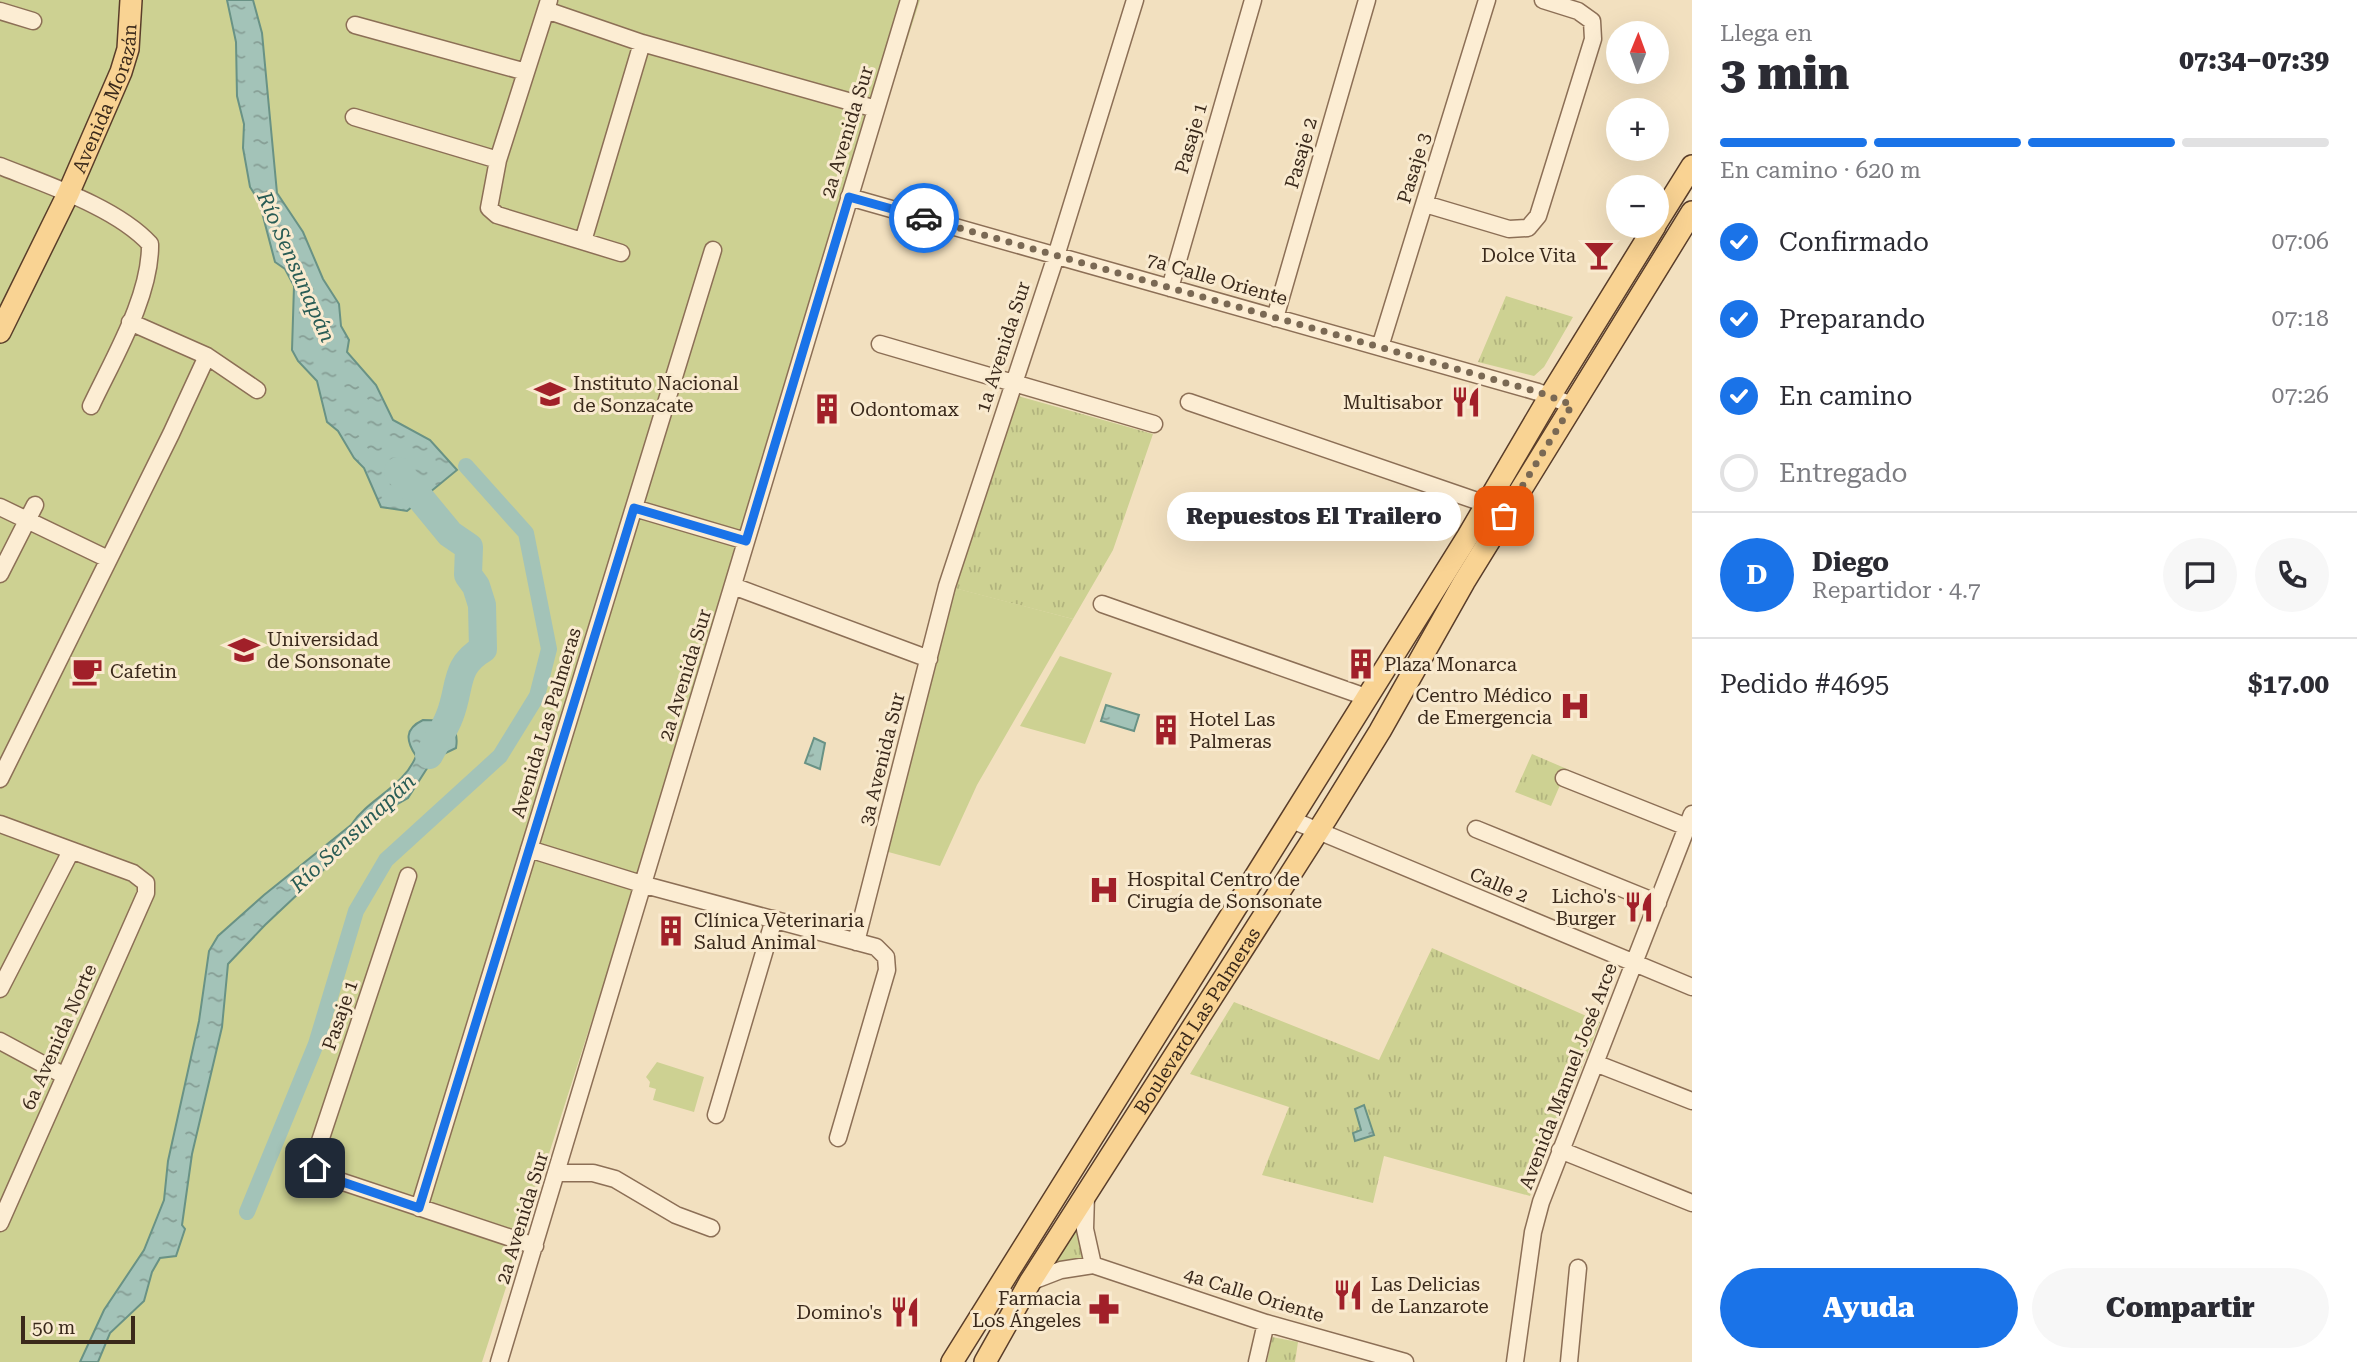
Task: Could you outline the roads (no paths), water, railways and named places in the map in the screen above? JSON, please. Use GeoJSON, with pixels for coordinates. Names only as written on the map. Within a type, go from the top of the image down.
{"type":"FeatureCollection","features":[{"type":"Feature","properties":{"kind":"main road","name":"Avenida Morazán"},"geometry":{"type":"LineString","coordinates":[[0,332],[68,194],[121,72],[128,49],[131,0]]}},
{"type":"Feature","properties":{"kind":"main road","name":"Boulevard Las Palmeras"},"geometry":{"type":"LineString","coordinates":[[1669,203],[1692,166]]}},
{"type":"Feature","properties":{"kind":"main road","name":"Boulevard Las Palmeras"},"geometry":{"type":"LineString","coordinates":[[985,1362],[1030,1282],[1318,831],[1572,405],[1692,212]]}},
{"type":"Feature","properties":{"kind":"main road","name":"Boulevard Las Palmeras"},"geometry":{"type":"LineString","coordinates":[[952,1362],[1292,820],[1647,238]]}},
{"type":"Feature","properties":{"kind":"street","name":"2a Avenida Sur"},"geometry":{"type":"LineString","coordinates":[[499,1362],[645,885],[909,0]]}},
{"type":"Feature","properties":{"kind":"street","name":"1a Avenida Sur"},"geometry":{"type":"LineString","coordinates":[[947,586],[1056,256],[1135,0]]}},
{"type":"Feature","properties":{"kind":"street","name":"Pasaje 1"},"geometry":{"type":"LineString","coordinates":[[1170,288],[1253,0]]}},
{"type":"Feature","properties":{"kind":"street","name":"Pasaje 2"},"geometry":{"type":"LineString","coordinates":[[1275,318],[1367,0]]}},
{"type":"Feature","properties":{"kind":"street","name":"Pasaje 3"},"geometry":{"type":"LineString","coordinates":[[1380,347],[1487,0]]}},
{"type":"Feature","properties":{"kind":"street"},"geometry":{"type":"LineString","coordinates":[[1424,204],[1509,229],[1528,229],[1538,216],[1592,39],[1592,21],[1578,11],[1543,0]]}},
{"type":"Feature","properties":{"kind":"street"},"geometry":{"type":"LineString","coordinates":[[621,253],[497,215],[489,208],[498,160],[547,5],[642,43],[876,109]]}},
{"type":"Feature","properties":{"kind":"street"},"geometry":{"type":"LineString","coordinates":[[0,10],[33,22]]}},
{"type":"Feature","properties":{"kind":"street"},"geometry":{"type":"LineString","coordinates":[[355,25],[526,72]]}},
{"type":"Feature","properties":{"kind":"street"},"geometry":{"type":"LineString","coordinates":[[583,241],[642,43]]}},
{"type":"Feature","properties":{"kind":"street"},"geometry":{"type":"LineString","coordinates":[[354,117],[498,160]]}},
{"type":"Feature","properties":{"kind":"street"},"geometry":{"type":"LineString","coordinates":[[0,166],[68,194],[137,230],[150,244],[150,262],[130,322],[91,406]]}},
{"type":"Feature","properties":{"kind":"street","name":"7a Calle Oriente"},"geometry":{"type":"LineString","coordinates":[[849,197],[1380,347],[1550,396],[1572,405]]}},
{"type":"Feature","properties":{"kind":"street","name":"Avenida Las Palmeras"},"geometry":{"type":"LineString","coordinates":[[419,1208],[713,250]]}},
{"type":"Feature","properties":{"kind":"street"},"geometry":{"type":"LineString","coordinates":[[130,322],[207,356],[257,390]]}},
{"type":"Feature","properties":{"kind":"street"},"geometry":{"type":"LineString","coordinates":[[880,344],[1154,424]]}},
{"type":"Feature","properties":{"kind":"street"},"geometry":{"type":"LineString","coordinates":[[0,779],[172,434],[207,356]]}},
{"type":"Feature","properties":{"kind":"street"},"geometry":{"type":"LineString","coordinates":[[1189,402],[1486,504]]}},
{"type":"Feature","properties":{"kind":"street"},"geometry":{"type":"LineString","coordinates":[[0,507],[31,512],[108,559]]}},
{"type":"Feature","properties":{"kind":"street"},"geometry":{"type":"LineString","coordinates":[[634,508],[746,541]]}},
{"type":"Feature","properties":{"kind":"street"},"geometry":{"type":"LineString","coordinates":[[0,574],[31,512]]}},
{"type":"Feature","properties":{"kind":"street"},"geometry":{"type":"LineString","coordinates":[[733,586],[929,659]]}},
{"type":"Feature","properties":{"kind":"street","name":"3a Avenida Sur"},"geometry":{"type":"LineString","coordinates":[[856,942],[947,586]]}},
{"type":"Feature","properties":{"kind":"street"},"geometry":{"type":"LineString","coordinates":[[1102,604],[1366,697]]}},
{"type":"Feature","properties":{"kind":"street"},"geometry":{"type":"LineString","coordinates":[[1564,778],[1690,820]]}},
{"type":"Feature","properties":{"kind":"street","name":"Calle 2"},"geometry":{"type":"LineString","coordinates":[[1292,820],[1692,987]]}},
{"type":"Feature","properties":{"kind":"street","name":"Avenida Manuel José Arce"},"geometry":{"type":"LineString","coordinates":[[1515,1362],[1532,1232],[1560,1150],[1690,820]]}},
{"type":"Feature","properties":{"kind":"street"},"geometry":{"type":"LineString","coordinates":[[0,824],[71,851],[0,989]]}},
{"type":"Feature","properties":{"kind":"street"},"geometry":{"type":"LineString","coordinates":[[1476,829],[1658,903]]}},
{"type":"Feature","properties":{"kind":"street"},"geometry":{"type":"LineString","coordinates":[[529,849],[645,885],[876,947],[886,957],[887,970],[838,1138]]}},
{"type":"Feature","properties":{"kind":"street","name":"6a Avenida Norte"},"geometry":{"type":"LineString","coordinates":[[0,1223],[146,893],[146,883],[133,873],[71,851]]}},
{"type":"Feature","properties":{"kind":"street","name":"Pasaje 1"},"geometry":{"type":"LineString","coordinates":[[408,876],[316,1153],[315,1168],[328,1177],[419,1208]]}},
{"type":"Feature","properties":{"kind":"street"},"geometry":{"type":"LineString","coordinates":[[716,1115],[774,919]]}},
{"type":"Feature","properties":{"kind":"street"},"geometry":{"type":"LineString","coordinates":[[0,1041],[65,1076]]}},
{"type":"Feature","properties":{"kind":"street"},"geometry":{"type":"LineString","coordinates":[[1595,1063],[1692,1101]]}},
{"type":"Feature","properties":{"kind":"street"},"geometry":{"type":"LineString","coordinates":[[1560,1150],[1692,1203]]}},
{"type":"Feature","properties":{"kind":"street"},"geometry":{"type":"LineString","coordinates":[[557,1172],[593,1173],[615,1179],[676,1215],[711,1228]]}},
{"type":"Feature","properties":{"kind":"street"},"geometry":{"type":"LineString","coordinates":[[1030,1282],[1060,1270],[1093,1265],[1084,1229],[1086,1195]]}},
{"type":"Feature","properties":{"kind":"street"},"geometry":{"type":"LineString","coordinates":[[419,1208],[535,1246]]}},
{"type":"Feature","properties":{"kind":"street","name":"4a Calle Oriente"},"geometry":{"type":"LineString","coordinates":[[1093,1265],[1266,1323],[1405,1362]]}},
{"type":"Feature","properties":{"kind":"street"},"geometry":{"type":"LineString","coordinates":[[1569,1362],[1578,1268]]}},
{"type":"Feature","properties":{"kind":"street"},"geometry":{"type":"LineString","coordinates":[[1257,1362],[1266,1323]]}},
{"type":"Feature","properties":{"kind":"water"},"geometry":{"type":"Polygon","coordinates":[[[227,0],[253,0],[262,33],[277,193],[303,232],[323,279],[339,304],[341,326],[349,340],[347,352],[376,385],[393,420],[430,440],[457,470],[407,511],[381,507],[364,468],[354,458],[338,431],[327,422],[317,381],[298,361],[292,350],[294,286],[285,269],[275,262],[259,201],[250,187],[243,148],[244,124],[237,96],[236,42],[227,0]]]}},
{"type":"Feature","properties":{"kind":"water"},"geometry":{"type":"Polygon","coordinates":[[[1106,705],[1139,715],[1134,731],[1101,721],[1106,705]]]}},
{"type":"Feature","properties":{"kind":"water"},"geometry":{"type":"Polygon","coordinates":[[[423,720],[449,725],[456,734],[456,748],[433,759],[408,798],[387,810],[265,925],[228,964],[222,1027],[192,1154],[182,1225],[185,1229],[176,1256],[160,1258],[152,1272],[144,1301],[110,1333],[98,1362],[80,1362],[104,1310],[144,1250],[164,1200],[168,1161],[199,1021],[209,951],[218,936],[351,825],[367,807],[403,776],[416,756],[410,745],[410,731],[423,720]]]}},
{"type":"Feature","properties":{"kind":"water"},"geometry":{"type":"Polygon","coordinates":[[[814,738],[825,743],[820,769],[805,763],[814,738]]]}},
{"type":"Feature","properties":{"kind":"water"},"geometry":{"type":"Polygon","coordinates":[[[1364,1105],[1374,1135],[1355,1141],[1353,1133],[1361,1130],[1355,1109],[1364,1105]]]}},
{"type":"Feature","properties":{"kind":"waterway"},"geometry":{"type":"LineString","coordinates":[[247,1212],[316,1044],[356,911],[386,860],[500,756],[537,696],[549,649],[526,533],[466,466]]}},
{"type":"Feature","properties":{"kind":"waterway","name":"Río Sensunapán"},"geometry":{"type":"LineString","coordinates":[[398,471],[450,534],[469,547],[468,575],[476,586],[482,605],[483,649],[467,662],[448,720],[429,755]]}},
{"type":"Feature","properties":{"kind":"place","name":"Dolce Vita"},"geometry":{"type":"Point","coordinates":[1599,255]}},
{"type":"Feature","properties":{"kind":"place","name":"Instituto Nacional de Sonzacate"},"geometry":{"type":"Point","coordinates":[550,394]}},
{"type":"Feature","properties":{"kind":"place","name":"Multisabor"},"geometry":{"type":"Point","coordinates":[1466,402]}},
{"type":"Feature","properties":{"kind":"place","name":"Odontomax"},"geometry":{"type":"Point","coordinates":[827,409]}},
{"type":"Feature","properties":{"kind":"place","name":"Repuestos El Trailero"},"geometry":{"type":"Point","coordinates":[1504,516]}},
{"type":"Feature","properties":{"kind":"place","name":"Universidad de Sonsonate"},"geometry":{"type":"Point","coordinates":[244,650]}},
{"type":"Feature","properties":{"kind":"place","name":"Plaza Monarca"},"geometry":{"type":"Point","coordinates":[1361,664]}},
{"type":"Feature","properties":{"kind":"place","name":"Cafetin"},"geometry":{"type":"Point","coordinates":[87,671]}},
{"type":"Feature","properties":{"kind":"place","name":"Centro Médico de Emergencia"},"geometry":{"type":"Point","coordinates":[1575,706]}},
{"type":"Feature","properties":{"kind":"place","name":"Hotel Las Palmeras"},"geometry":{"type":"Point","coordinates":[1166,730]}},
{"type":"Feature","properties":{"kind":"place","name":"Hospital Centro de Cirugía de Sonsonate"},"geometry":{"type":"Point","coordinates":[1104,890]}},
{"type":"Feature","properties":{"kind":"place","name":"Licho's Burger"},"geometry":{"type":"Point","coordinates":[1639,907]}},
{"type":"Feature","properties":{"kind":"place","name":"Clínica Veterinaria Salud Animal"},"geometry":{"type":"Point","coordinates":[671,931]}},
{"type":"Feature","properties":{"kind":"place","name":"Las Delicias de Lanzarote"},"geometry":{"type":"Point","coordinates":[1348,1295]}},
{"type":"Feature","properties":{"kind":"place","name":"Farmacia Los Ángeles"},"geometry":{"type":"Point","coordinates":[1104,1309]}},
{"type":"Feature","properties":{"kind":"place","name":"Domino's"},"geometry":{"type":"Point","coordinates":[905,1312]}}]}
